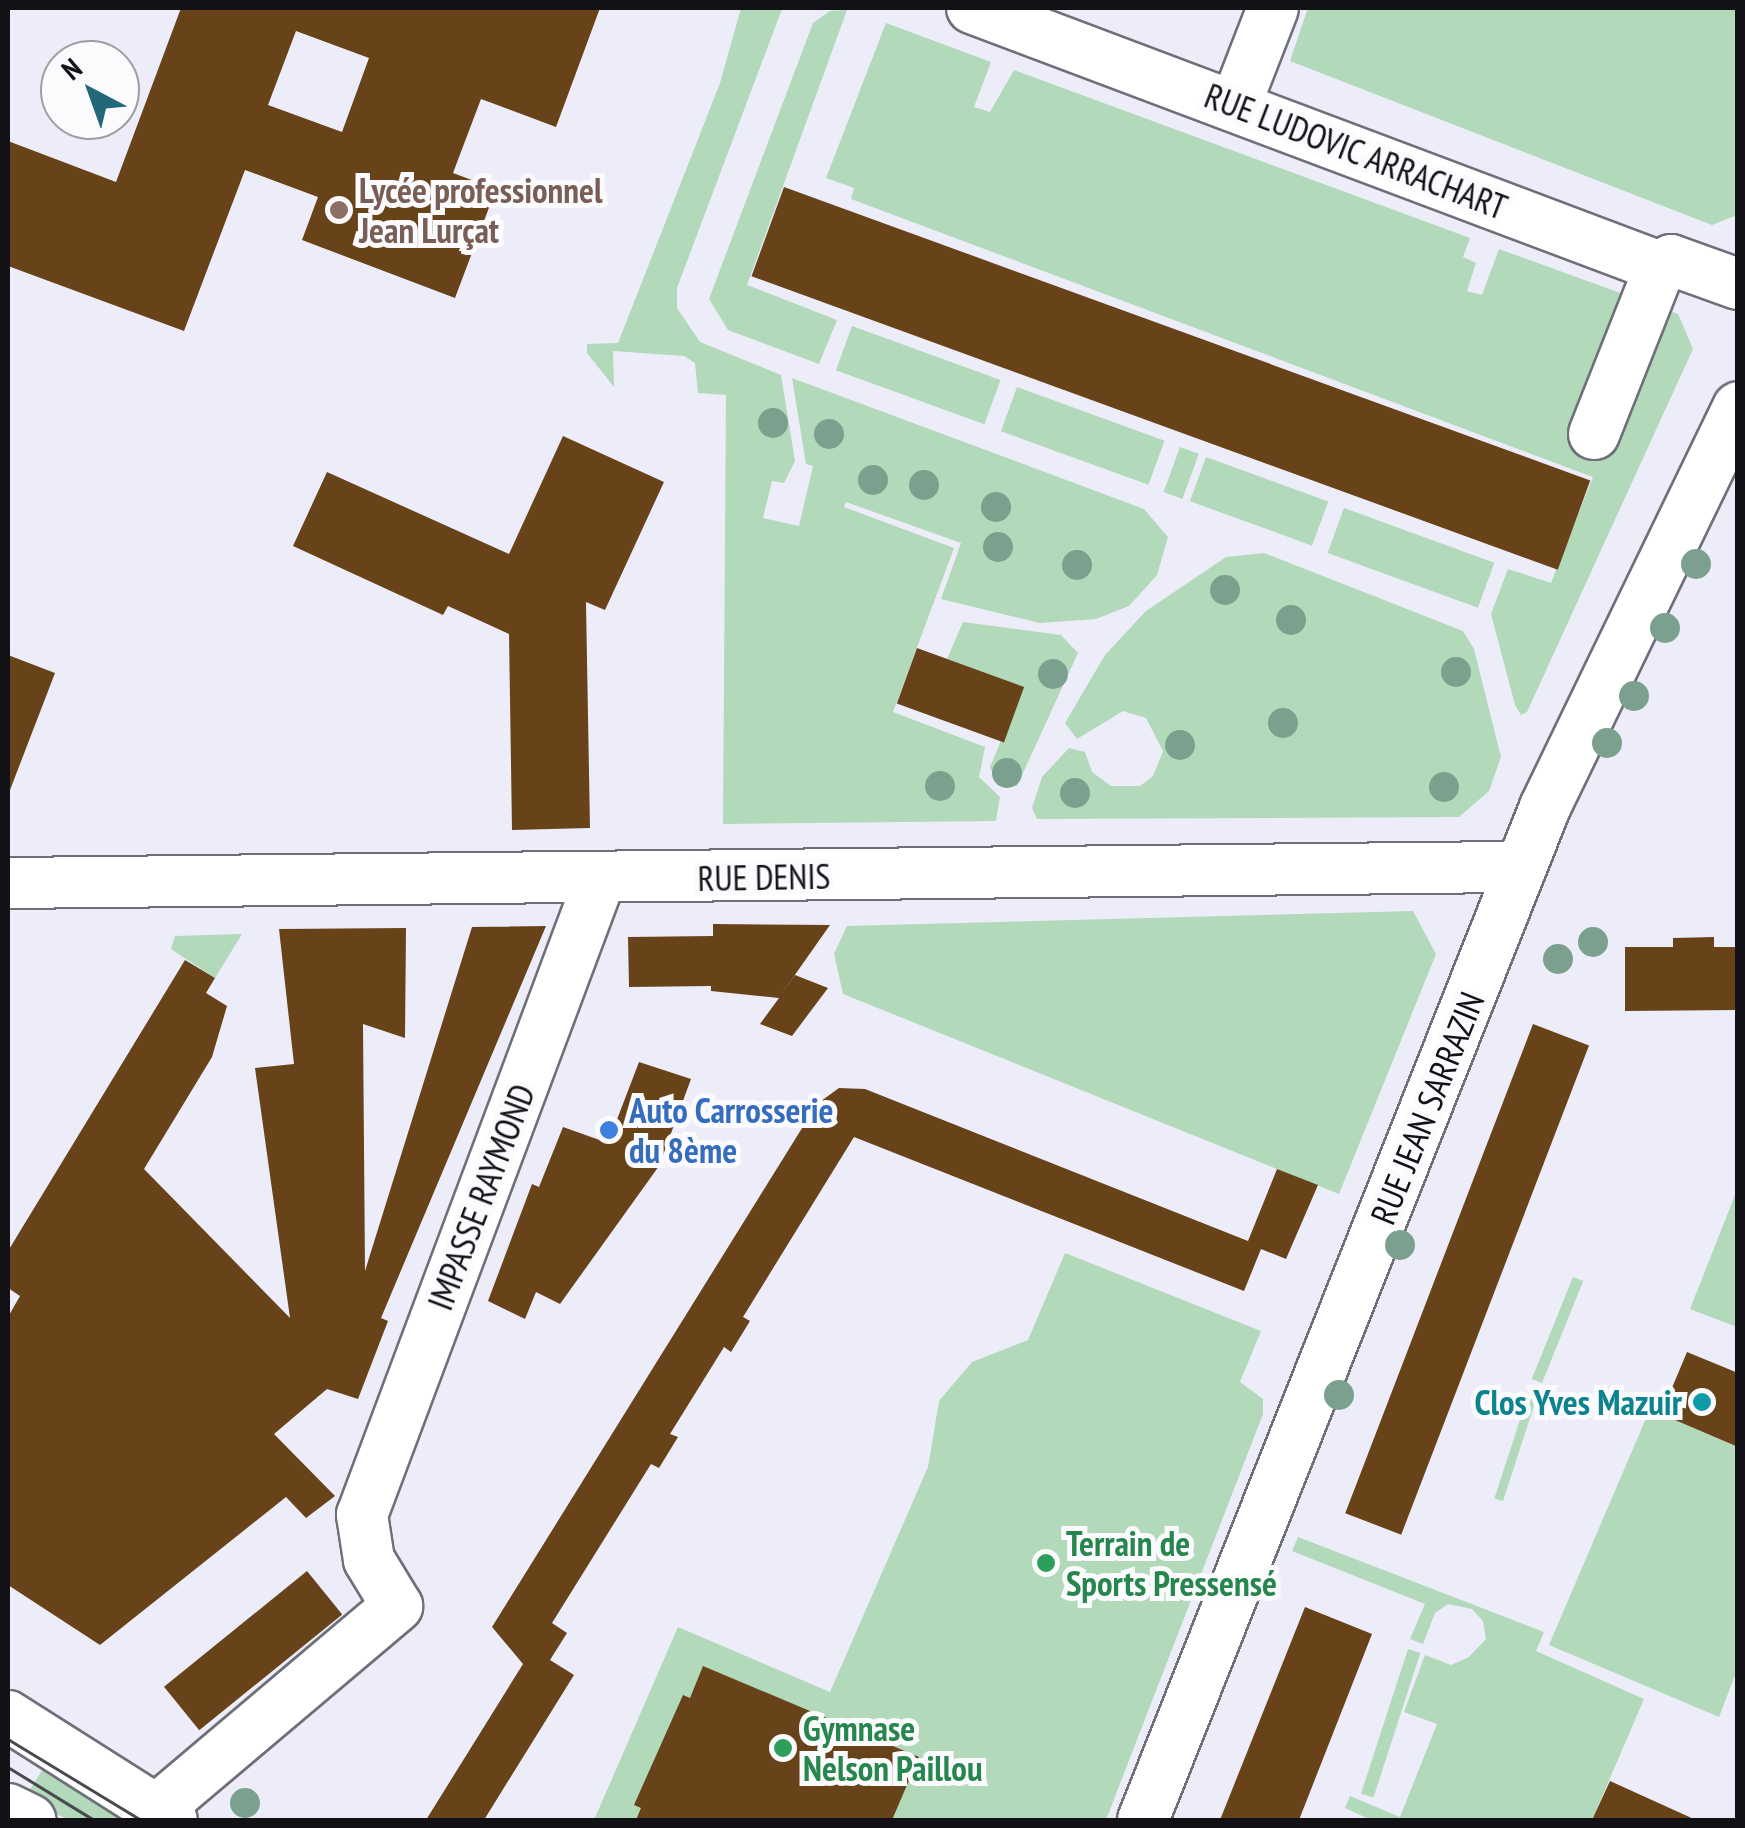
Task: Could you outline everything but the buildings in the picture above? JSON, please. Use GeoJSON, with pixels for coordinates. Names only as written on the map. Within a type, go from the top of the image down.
{"type":"FeatureCollection","features":[{"type":"Feature","properties":{"kind":"street","name":"RUE LUDOVIC ARRACHART"},"geometry":{"type":"LineString","coordinates":[[972,8],[1660,267],[1671,260],[1738,284]]}},
{"type":"Feature","properties":{"kind":"street"},"geometry":{"type":"LineString","coordinates":[[1235,106],[1273,8]]}},
{"type":"Feature","properties":{"kind":"street"},"geometry":{"type":"LineString","coordinates":[[1594,434],[1660,267]]}},
{"type":"Feature","properties":{"kind":"street","name":"RUE JEAN SARRAZIN"},"geometry":{"type":"LineString","coordinates":[[1143,1820],[1520,866],[1738,407]]}},
{"type":"Feature","properties":{"kind":"street","name":"RUE DENIS"},"geometry":{"type":"LineString","coordinates":[[8,883],[1520,866]]}},
{"type":"Feature","properties":{"kind":"street","name":"IMPASSE RAYMOND"},"geometry":{"type":"LineString","coordinates":[[164,1815],[398,1606],[369,1560],[362,1515],[600,879]]}},
{"type":"Feature","properties":{"kind":"street"},"geometry":{"type":"LineString","coordinates":[[8,1716],[164,1815]]}},
{"type":"Feature","properties":{"kind":"street"},"geometry":{"type":"LineString","coordinates":[[8,1809],[31,1820]]}},
{"type":"Feature","properties":{"kind":"green space"},"geometry":{"type":"Polygon","coordinates":[[[741,8],[782,9],[677,288],[677,308],[700,342],[781,375],[795,461],[784,483],[772,481],[763,518],[799,526],[813,466],[806,464],[792,378],[1144,509],[1168,537],[1157,575],[1129,606],[1096,619],[1040,623],[941,599],[961,543],[846,502],[844,507],[954,548],[893,712],[985,747],[979,777],[1000,797],[996,821],[723,824],[726,395],[698,393],[695,363],[684,356],[613,351],[614,387],[587,353],[587,344],[618,343],[720,83],[741,8]]]}},
{"type":"Feature","properties":{"kind":"green space"},"geometry":{"type":"Polygon","coordinates":[[[1308,8],[1737,8],[1737,215],[1712,225],[1290,61],[1308,8]]]}},
{"type":"Feature","properties":{"kind":"green space"},"geometry":{"type":"Polygon","coordinates":[[[847,10],[747,285],[837,320],[819,364],[728,330],[709,299],[813,23],[830,11],[847,10]]]}},
{"type":"Feature","properties":{"kind":"green space"},"geometry":{"type":"Polygon","coordinates":[[[886,23],[991,62],[974,107],[990,112],[1014,70],[1470,238],[1463,257],[1476,263],[1467,291],[1482,295],[1499,249],[1678,314],[1693,349],[1527,712],[1521,715],[1515,705],[1491,614],[1508,569],[1551,583],[1593,477],[851,199],[854,188],[826,178],[886,23]]]}},
{"type":"Feature","properties":{"kind":"green space"},"geometry":{"type":"Polygon","coordinates":[[[852,326],[1000,380],[984,424],[836,370],[852,326]]]}},
{"type":"Feature","properties":{"kind":"green space"},"geometry":{"type":"Polygon","coordinates":[[[1017,387],[1165,441],[1148,485],[1001,431],[1017,387]]]}},
{"type":"Feature","properties":{"kind":"green space"},"geometry":{"type":"Polygon","coordinates":[[[1180,447],[1199,454],[1182,499],[1164,492],[1180,447]]]}},
{"type":"Feature","properties":{"kind":"green space"},"geometry":{"type":"Polygon","coordinates":[[[1206,457],[1328,501],[1312,546],[1190,501],[1206,457]]]}},
{"type":"Feature","properties":{"kind":"green space"},"geometry":{"type":"Polygon","coordinates":[[[1344,508],[1494,563],[1478,608],[1328,553],[1344,508]]]}},
{"type":"Feature","properties":{"kind":"green space"},"geometry":{"type":"Polygon","coordinates":[[[1264,553],[1463,631],[1474,649],[1501,757],[1489,791],[1459,817],[1037,819],[1032,808],[1042,777],[1069,748],[1085,752],[1092,772],[1111,786],[1140,786],[1153,776],[1163,751],[1146,718],[1123,711],[1077,739],[1065,723],[1105,655],[1146,611],[1226,557],[1264,553]]]}},
{"type":"Feature","properties":{"kind":"green space"},"geometry":{"type":"Polygon","coordinates":[[[963,622],[1061,635],[1078,653],[1017,786],[997,785],[990,767],[1023,688],[947,659],[963,622]]]}},
{"type":"Feature","properties":{"kind":"green space"},"geometry":{"type":"Polygon","coordinates":[[[1413,911],[1436,954],[1339,1194],[843,994],[834,954],[847,926],[1413,911]]]}},
{"type":"Feature","properties":{"kind":"green space"},"geometry":{"type":"Polygon","coordinates":[[[242,934],[215,978],[171,949],[175,936],[242,934]]]}},
{"type":"Feature","properties":{"kind":"green space"},"geometry":{"type":"Polygon","coordinates":[[[1737,1190],[1738,1327],[1690,1309],[1737,1190]]]}},
{"type":"Feature","properties":{"kind":"green space","name":"Terrain de Sports Pressensé"},"geometry":{"type":"Polygon","coordinates":[[[1065,1253],[1261,1331],[1240,1382],[1263,1399],[1263,1414],[1106,1820],[594,1820],[678,1627],[830,1692],[928,1467],[939,1401],[972,1362],[1028,1340],[1065,1253]]]}},
{"type":"Feature","properties":{"kind":"green space"},"geometry":{"type":"Polygon","coordinates":[[[1573,1277],[1583,1281],[1542,1383],[1532,1379],[1573,1277]]]}},
{"type":"Feature","properties":{"kind":"green space"},"geometry":{"type":"Polygon","coordinates":[[[1529,1392],[1538,1395],[1503,1501],[1494,1499],[1529,1392]]]}},
{"type":"Feature","properties":{"kind":"green space"},"geometry":{"type":"Polygon","coordinates":[[[1650,1409],[1737,1447],[1737,1670],[1719,1717],[1549,1645],[1650,1409]]]}},
{"type":"Feature","properties":{"kind":"green space"},"geometry":{"type":"Polygon","coordinates":[[[1298,1537],[1544,1632],[1536,1651],[1644,1699],[1592,1820],[1371,1820],[1345,1808],[1350,1796],[1400,1817],[1437,1724],[1404,1712],[1425,1655],[1451,1665],[1469,1657],[1486,1639],[1483,1621],[1472,1609],[1448,1604],[1435,1613],[1423,1644],[1410,1639],[1425,1604],[1292,1551],[1298,1537]]]}},
{"type":"Feature","properties":{"kind":"green space"},"geometry":{"type":"Polygon","coordinates":[[[1408,1649],[1420,1653],[1373,1798],[1361,1794],[1408,1649]]]}},
{"type":"Feature","properties":{"kind":"green space"},"geometry":{"type":"Polygon","coordinates":[[[50,1758],[150,1820],[71,1820],[22,1802],[50,1758]]]}},
{"type":"Feature","properties":{"kind":"tram line"},"geometry":{"type":"LineString","coordinates":[[8,1739],[141,1820]]}},
{"type":"Feature","properties":{"kind":"tram line"},"geometry":{"type":"LineString","coordinates":[[8,1767],[94,1820]]}},
{"type":"Feature","properties":{"kind":"place","name":"Lycée professionnel Jean Lurçat"},"geometry":{"type":"Point","coordinates":[339,210]}},
{"type":"Feature","properties":{"kind":"place","name":"Auto Carrosserie du 8ème"},"geometry":{"type":"Point","coordinates":[609,1130]}},
{"type":"Feature","properties":{"kind":"place","name":"Clos Yves Mazuir"},"geometry":{"type":"Point","coordinates":[1702,1402]}},
{"type":"Feature","properties":{"kind":"place","name":"Terrain de Sports Pressensé"},"geometry":{"type":"Point","coordinates":[1046,1563]}},
{"type":"Feature","properties":{"kind":"place","name":"Gymnase Nelson Paillou"},"geometry":{"type":"Point","coordinates":[783,1748]}}]}
